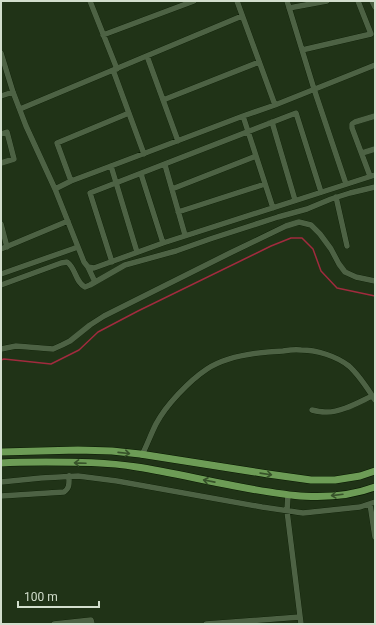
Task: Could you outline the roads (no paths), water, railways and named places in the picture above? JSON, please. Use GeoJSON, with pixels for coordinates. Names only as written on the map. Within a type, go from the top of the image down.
{"type":"FeatureCollection","features":[{"type":"Feature","properties":{"kind":"main road"},"geometry":{"type":"LineString","coordinates":[[1,452],[78,450],[112,451],[311,480],[335,480],[360,476],[375,471]]}},
{"type":"Feature","properties":{"kind":"main road"},"geometry":{"type":"LineString","coordinates":[[1,463],[77,462],[112,464],[136,467],[263,492],[301,497],[323,497],[350,494],[375,487]]}},
{"type":"Feature","properties":{"kind":"street"},"geometry":{"type":"LineString","coordinates":[[90,1],[104,35],[144,154]]}},
{"type":"Feature","properties":{"kind":"street"},"geometry":{"type":"LineString","coordinates":[[104,35],[194,1]]}},
{"type":"Feature","properties":{"kind":"street"},"geometry":{"type":"LineString","coordinates":[[237,1],[275,105]]}},
{"type":"Feature","properties":{"kind":"street"},"geometry":{"type":"LineString","coordinates":[[287,1],[314,89],[346,184]]}},
{"type":"Feature","properties":{"kind":"street"},"geometry":{"type":"LineString","coordinates":[[289,8],[327,1]]}},
{"type":"Feature","properties":{"kind":"street"},"geometry":{"type":"LineString","coordinates":[[302,50],[371,34],[358,1]]}},
{"type":"Feature","properties":{"kind":"street"},"geometry":{"type":"LineString","coordinates":[[372,1],[375,7]]}},
{"type":"Feature","properties":{"kind":"street"},"geometry":{"type":"LineString","coordinates":[[20,109],[242,16]]}},
{"type":"Feature","properties":{"kind":"street"},"geometry":{"type":"LineString","coordinates":[[1,53],[13,92],[55,189],[84,262],[95,282]]}},
{"type":"Feature","properties":{"kind":"street"},"geometry":{"type":"LineString","coordinates":[[147,56],[178,141]]}},
{"type":"Feature","properties":{"kind":"street"},"geometry":{"type":"LineString","coordinates":[[163,100],[259,62]]}},
{"type":"Feature","properties":{"kind":"street"},"geometry":{"type":"LineString","coordinates":[[55,189],[71,181],[275,105],[375,65]]}},
{"type":"Feature","properties":{"kind":"street"},"geometry":{"type":"LineString","coordinates":[[1,96],[13,92]]}},
{"type":"Feature","properties":{"kind":"street"},"geometry":{"type":"LineString","coordinates":[[71,181],[57,143],[129,113]]}},
{"type":"Feature","properties":{"kind":"street"},"geometry":{"type":"LineString","coordinates":[[112,262],[90,193],[296,113],[321,192]]}},
{"type":"Feature","properties":{"kind":"street"},"geometry":{"type":"LineString","coordinates":[[243,116],[273,208]]}},
{"type":"Feature","properties":{"kind":"street"},"geometry":{"type":"LineString","coordinates":[[88,267],[94,268],[185,235],[372,176],[352,128],[352,124],[375,116]]}},
{"type":"Feature","properties":{"kind":"street"},"geometry":{"type":"LineString","coordinates":[[272,122],[296,200]]}},
{"type":"Feature","properties":{"kind":"street"},"geometry":{"type":"LineString","coordinates":[[1,134],[7,132],[14,159],[1,163]]}},
{"type":"Feature","properties":{"kind":"street"},"geometry":{"type":"LineString","coordinates":[[362,153],[375,149]]}},
{"type":"Feature","properties":{"kind":"street"},"geometry":{"type":"LineString","coordinates":[[172,189],[256,156]]}},
{"type":"Feature","properties":{"kind":"street"},"geometry":{"type":"LineString","coordinates":[[165,165],[185,235]]}},
{"type":"Feature","properties":{"kind":"street"},"geometry":{"type":"LineString","coordinates":[[110,166],[137,252]]}},
{"type":"Feature","properties":{"kind":"street"},"geometry":{"type":"LineString","coordinates":[[141,174],[163,243]]}},
{"type":"Feature","properties":{"kind":"street"},"geometry":{"type":"LineString","coordinates":[[178,212],[265,184]]}},
{"type":"Feature","properties":{"kind":"street"},"geometry":{"type":"LineString","coordinates":[[1,285],[67,262],[71,265],[81,285],[85,287],[125,266],[176,251],[210,238],[307,209],[336,198],[375,187]]}},
{"type":"Feature","properties":{"kind":"street"},"geometry":{"type":"LineString","coordinates":[[336,198],[347,246]]}},
{"type":"Feature","properties":{"kind":"street"},"geometry":{"type":"LineString","coordinates":[[1,249],[68,221]]}},
{"type":"Feature","properties":{"kind":"street"},"geometry":{"type":"LineString","coordinates":[[1,348],[16,346],[53,348],[62,345],[70,341],[104,316],[286,226],[299,222],[311,225],[320,234],[345,272],[356,277],[375,281]]}},
{"type":"Feature","properties":{"kind":"street"},"geometry":{"type":"LineString","coordinates":[[1,224],[7,246]]}},
{"type":"Feature","properties":{"kind":"street"},"geometry":{"type":"LineString","coordinates":[[1,274],[78,247]]}},
{"type":"Feature","properties":{"kind":"street"},"geometry":{"type":"LineString","coordinates":[[142,455],[156,425],[175,398],[207,369],[233,357],[273,351],[301,350],[326,355],[339,360],[350,367],[374,398],[330,412],[312,410]]}},
{"type":"Feature","properties":{"kind":"street"},"geometry":{"type":"LineString","coordinates":[[1,496],[64,492],[69,487],[69,476]]}},
{"type":"Feature","properties":{"kind":"street"},"geometry":{"type":"LineString","coordinates":[[1,482],[78,476],[117,481],[303,513],[360,508],[373,503],[375,537]]}},
{"type":"Feature","properties":{"kind":"street"},"geometry":{"type":"LineString","coordinates":[[288,496],[287,511],[301,624]]}},
{"type":"Feature","properties":{"kind":"street"},"geometry":{"type":"LineString","coordinates":[[210,624],[300,617]]}},
{"type":"Feature","properties":{"kind":"street"},"geometry":{"type":"LineString","coordinates":[[54,624],[92,620],[92,624]]}},
{"type":"Feature","properties":{"kind":"waterway"},"geometry":{"type":"LineString","coordinates":[[1,360],[4,359],[51,364],[79,350],[98,332],[271,246],[291,238],[302,238],[313,249],[321,271],[337,288],[375,296]]}}]}
